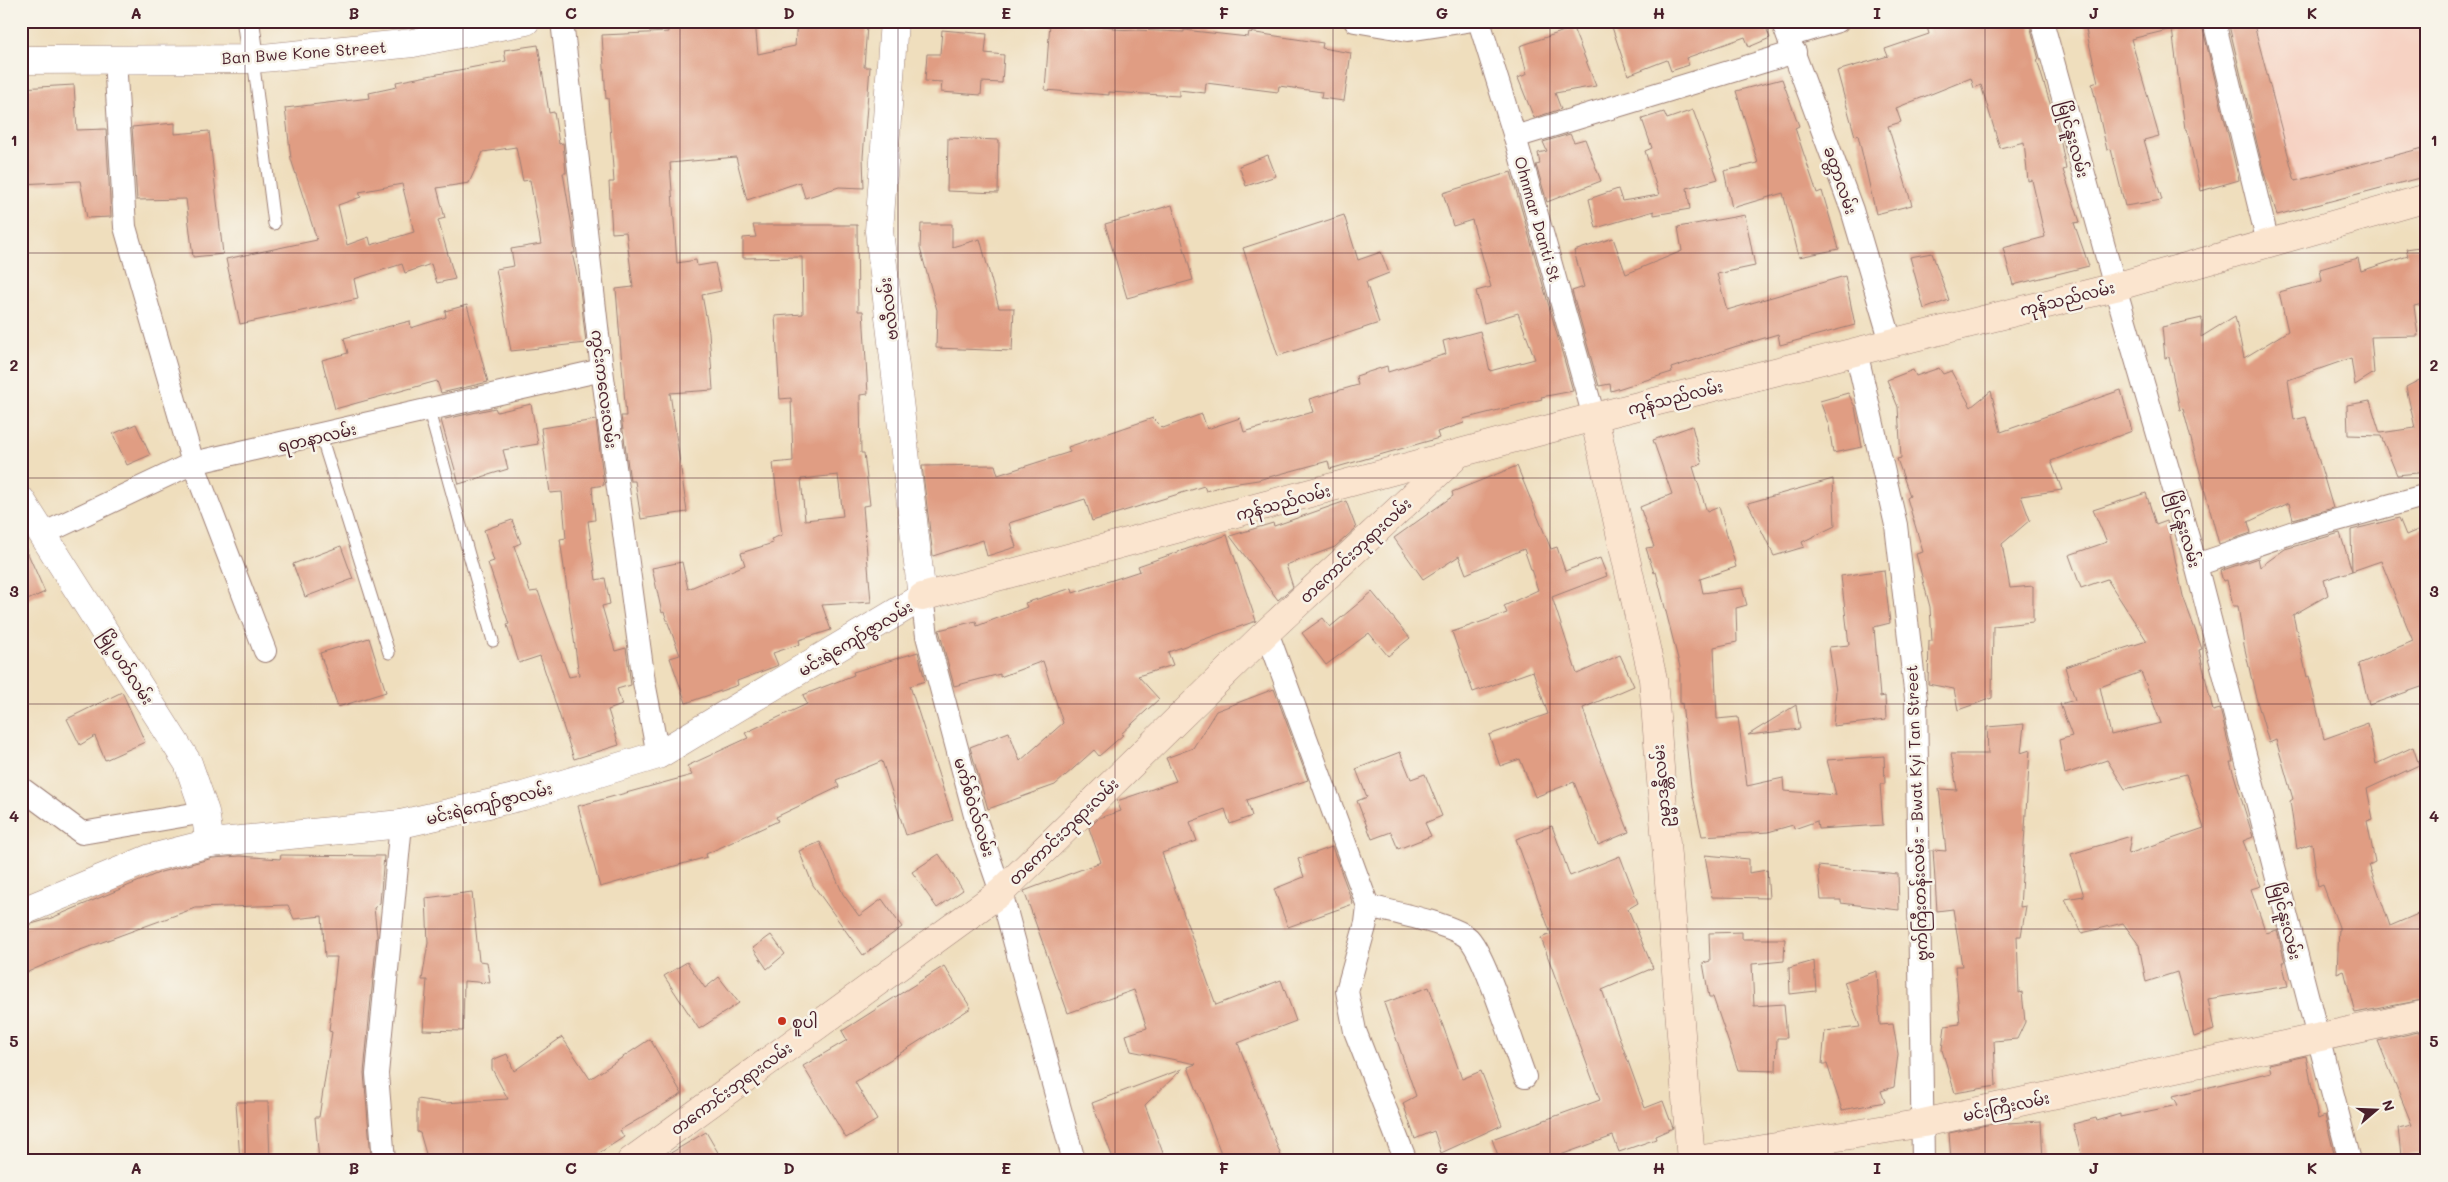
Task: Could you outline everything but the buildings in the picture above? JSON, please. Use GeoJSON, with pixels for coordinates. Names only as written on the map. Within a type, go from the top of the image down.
{"type":"FeatureCollection","features":[{"type":"Feature","properties":{"kind":"main road","name":"ကုန်သည်လမ်း"},"geometry":{"type":"LineString","coordinates":[[922,597],[1456,456],[1594,417],[2115,286],[2427,198]]}},
{"type":"Feature","properties":{"kind":"main road","name":"ဥမ္မာဒန္တီလမ်း"},"geometry":{"type":"LineString","coordinates":[[1594,417],[1653,679],[1690,1161]]}},
{"type":"Feature","properties":{"kind":"main road","name":"တကောင်းဘုရားလမ်း"},"geometry":{"type":"LineString","coordinates":[[631,1161],[1001,892],[1267,632],[1456,456]]}},
{"type":"Feature","properties":{"kind":"main road","name":"မင်းကြီးလမ်း"},"geometry":{"type":"LineString","coordinates":[[1690,1161],[1924,1124],[2427,1014]]}},
{"type":"Feature","properties":{"kind":"street"},"geometry":{"type":"LineString","coordinates":[[248,21],[253,59]]}},
{"type":"Feature","properties":{"kind":"street","name":"Ban Bwe Kone Street"},"geometry":{"type":"LineString","coordinates":[[21,60],[253,59],[413,43],[526,21]]}},
{"type":"Feature","properties":{"kind":"street","name":"ကွင်းကလေးလမ်း"},"geometry":{"type":"LineString","coordinates":[[562,21],[602,370],[644,682],[658,755]]}},
{"type":"Feature","properties":{"kind":"street","name":"ဗလီလမ်း"},"geometry":{"type":"LineString","coordinates":[[894,21],[879,231],[922,597]]}},
{"type":"Feature","properties":{"kind":"street"},"geometry":{"type":"LineString","coordinates":[[1355,21],[1408,30],[1467,21]]}},
{"type":"Feature","properties":{"kind":"street","name":"Ohnmar Danti St"},"geometry":{"type":"LineString","coordinates":[[1479,21],[1515,137],[1594,417]]}},
{"type":"Feature","properties":{"kind":"street"},"geometry":{"type":"LineString","coordinates":[[1515,137],[1788,36],[1838,21]]}},
{"type":"Feature","properties":{"kind":"street","name":"မြိုင်နူးလမ်း"},"geometry":{"type":"LineString","coordinates":[[2042,21],[2115,286],[2196,565],[2350,1161]]}},
{"type":"Feature","properties":{"kind":"street"},"geometry":{"type":"LineString","coordinates":[[2214,21],[2268,243]]}},
{"type":"Feature","properties":{"kind":"street","name":"ခတ္တာလမ်း"},"geometry":{"type":"LineString","coordinates":[[1788,36],[1852,210],[1891,342]]}},
{"type":"Feature","properties":{"kind":"street"},"geometry":{"type":"LineString","coordinates":[[115,59],[124,227],[193,464],[265,651]]}},
{"type":"Feature","properties":{"kind":"street","name":"ဗွက်ကြီးတန်းလမ်း - Bwat Kyi Tan Street"},"geometry":{"type":"LineString","coordinates":[[1856,351],[1896,525],[1916,699],[1924,1124],[1923,1161]]}},
{"type":"Feature","properties":{"kind":"street","name":"ရတနာလမ်း"},"geometry":{"type":"LineString","coordinates":[[43,534],[193,464],[602,370]]}},
{"type":"Feature","properties":{"kind":"street"},"geometry":{"type":"LineString","coordinates":[[2196,565],[2294,532],[2427,495]]}},
{"type":"Feature","properties":{"kind":"street","name":"မြို့ပတ်လမ်း"},"geometry":{"type":"LineString","coordinates":[[21,500],[188,763],[205,812],[210,843]]}},
{"type":"Feature","properties":{"kind":"street","name":"မင်းရဲကျော်ဇွာလမ်း"},"geometry":{"type":"LineString","coordinates":[[21,912],[151,858],[210,843],[401,824],[523,796],[658,755],[922,597]]}},
{"type":"Feature","properties":{"kind":"street","name":"မက်စ်ဝဲလ်လမ်း"},"geometry":{"type":"LineString","coordinates":[[922,597],[927,636],[977,823],[1001,892],[1074,1161]]}},
{"type":"Feature","properties":{"kind":"street"},"geometry":{"type":"LineString","coordinates":[[1267,632],[1368,906],[1366,923],[1347,991],[1355,1031],[1406,1161]]}},
{"type":"Feature","properties":{"kind":"street"},"geometry":{"type":"LineString","coordinates":[[21,788],[82,833],[205,812]]}},
{"type":"Feature","properties":{"kind":"street"},"geometry":{"type":"LineString","coordinates":[[384,1161],[377,1074],[401,824]]}},
{"type":"Feature","properties":{"kind":"street"},"geometry":{"type":"LineString","coordinates":[[1368,906],[1438,925],[1467,937],[1482,959],[1525,1077]]}},
{"type":"Feature","properties":{"kind":"lane"},"geometry":{"type":"LineString","coordinates":[[253,59],[274,224]]}},
{"type":"Feature","properties":{"kind":"lane"},"geometry":{"type":"LineString","coordinates":[[429,411],[493,641]]}},
{"type":"Feature","properties":{"kind":"lane"},"geometry":{"type":"LineString","coordinates":[[321,436],[389,654]]}},
{"type":"Feature","properties":{"kind":"shaded area"},"geometry":{"type":"Polygon","coordinates":[[[2226,21],[2427,21],[2427,176],[2277,215],[2226,21]]]}},
{"type":"Feature","properties":{"kind":"place","name":"စူပါ"},"geometry":{"type":"Point","coordinates":[782,1021]}}]}
